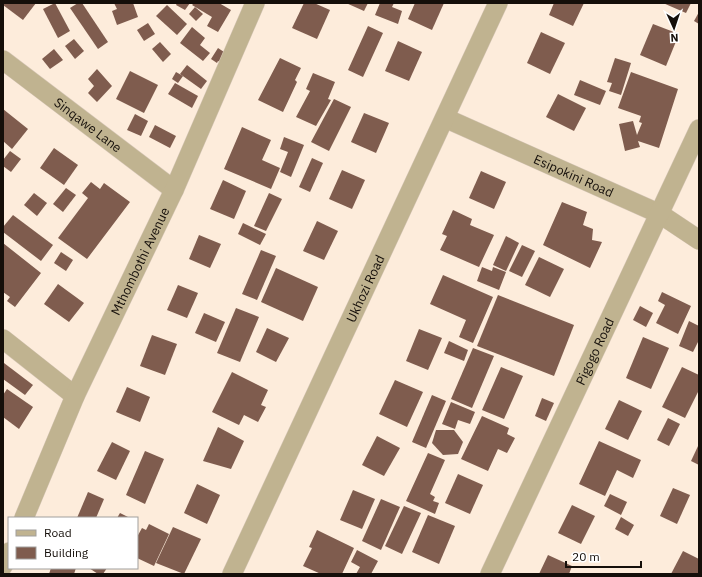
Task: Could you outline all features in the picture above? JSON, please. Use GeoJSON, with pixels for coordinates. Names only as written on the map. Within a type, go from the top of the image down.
{"type":"FeatureCollection","features":[{"type":"Feature","properties":{"kind":"street","name":"Mthombothi Avenue"},"geometry":{"type":"LineString","coordinates":[[24,517],[76,396],[174,190],[255,3]]}},
{"type":"Feature","properties":{"kind":"street","name":"Ukhozi Road"},"geometry":{"type":"LineString","coordinates":[[232,574],[498,3]]}},
{"type":"Feature","properties":{"kind":"street","name":"Sinqawe Lane"},"geometry":{"type":"LineString","coordinates":[[3,60],[174,190]]}},
{"type":"Feature","properties":{"kind":"street","name":"Esipokini Road"},"geometry":{"type":"LineString","coordinates":[[445,118],[660,214],[699,240]]}},
{"type":"Feature","properties":{"kind":"street","name":"Pigogo Road"},"geometry":{"type":"LineString","coordinates":[[490,574],[699,129]]}},
{"type":"Feature","properties":{"kind":"street"},"geometry":{"type":"LineString","coordinates":[[3,339],[76,396]]}},
{"type":"Feature","properties":{"kind":"street"},"geometry":{"type":"LineString","coordinates":[[3,566],[8,554]]}},
{"type":"Feature","properties":{"kind":"building"},"geometry":{"type":"Polygon","coordinates":[[[3,3],[36,3],[23,20],[3,5],[3,3]]]}},
{"type":"Feature","properties":{"kind":"building"},"geometry":{"type":"Polygon","coordinates":[[[55,3],[70,31],[58,38],[43,9],[55,3]]]}},
{"type":"Feature","properties":{"kind":"building"},"geometry":{"type":"Polygon","coordinates":[[[78,3],[82,3],[108,42],[98,49],[70,8],[78,3]]]}},
{"type":"Feature","properties":{"kind":"building"},"geometry":{"type":"Polygon","coordinates":[[[114,3],[133,3],[138,17],[117,25],[112,11],[117,9],[114,3]]]}},
{"type":"Feature","properties":{"kind":"building"},"geometry":{"type":"Polygon","coordinates":[[[177,3],[190,3],[185,10],[176,5],[177,3]]]}},
{"type":"Feature","properties":{"kind":"building"},"geometry":{"type":"Polygon","coordinates":[[[194,3],[219,3],[231,10],[218,32],[207,26],[212,17],[192,5],[194,3]]]}},
{"type":"Feature","properties":{"kind":"building"},"geometry":{"type":"Polygon","coordinates":[[[304,3],[314,3],[330,10],[317,39],[292,28],[304,3]]]}},
{"type":"Feature","properties":{"kind":"building"},"geometry":{"type":"Polygon","coordinates":[[[346,3],[368,3],[364,11],[346,3]]]}},
{"type":"Feature","properties":{"kind":"building"},"geometry":{"type":"Polygon","coordinates":[[[380,3],[394,3],[392,7],[402,11],[398,24],[375,15],[380,3]]]}},
{"type":"Feature","properties":{"kind":"building"},"geometry":{"type":"Polygon","coordinates":[[[415,3],[444,3],[432,30],[408,19],[415,3]]]}},
{"type":"Feature","properties":{"kind":"building"},"geometry":{"type":"Polygon","coordinates":[[[554,3],[584,3],[573,26],[549,15],[554,3]]]}},
{"type":"Feature","properties":{"kind":"building"},"geometry":{"type":"Polygon","coordinates":[[[663,3],[691,3],[686,13],[663,3]]]}},
{"type":"Feature","properties":{"kind":"building"},"geometry":{"type":"Polygon","coordinates":[[[167,5],[187,24],[177,35],[156,16],[167,5]]]}},
{"type":"Feature","properties":{"kind":"building"},"geometry":{"type":"Polygon","coordinates":[[[195,7],[203,14],[196,21],[189,14],[195,7]]]}},
{"type":"Feature","properties":{"kind":"building"},"geometry":{"type":"Polygon","coordinates":[[[699,12],[699,24],[694,21],[699,12]]]}},
{"type":"Feature","properties":{"kind":"building"},"geometry":{"type":"Polygon","coordinates":[[[148,23],[155,34],[144,41],[137,30],[148,23]]]}},
{"type":"Feature","properties":{"kind":"building"},"geometry":{"type":"Polygon","coordinates":[[[653,24],[679,34],[666,66],[640,55],[653,24]]]}},
{"type":"Feature","properties":{"kind":"building"},"geometry":{"type":"Polygon","coordinates":[[[368,26],[383,33],[363,77],[348,70],[368,26]]]}},
{"type":"Feature","properties":{"kind":"building"},"geometry":{"type":"Polygon","coordinates":[[[192,27],[205,38],[200,45],[210,53],[203,61],[180,43],[192,27]]]}},
{"type":"Feature","properties":{"kind":"building"},"geometry":{"type":"Polygon","coordinates":[[[541,32],[565,43],[550,74],[527,63],[541,32]]]}},
{"type":"Feature","properties":{"kind":"building"},"geometry":{"type":"Polygon","coordinates":[[[74,39],[84,51],[75,59],[65,46],[74,39]]]}},
{"type":"Feature","properties":{"kind":"building"},"geometry":{"type":"Polygon","coordinates":[[[398,41],[422,52],[409,81],[385,71],[398,41]]]}},
{"type":"Feature","properties":{"kind":"building"},"geometry":{"type":"Polygon","coordinates":[[[160,42],[171,54],[163,62],[152,49],[160,42]]]}},
{"type":"Feature","properties":{"kind":"building"},"geometry":{"type":"Polygon","coordinates":[[[218,48],[224,52],[220,62],[218,61],[217,63],[211,59],[218,48]]]}},
{"type":"Feature","properties":{"kind":"building"},"geometry":{"type":"Polygon","coordinates":[[[54,49],[63,60],[50,69],[42,59],[54,49]]]}},
{"type":"Feature","properties":{"kind":"building"},"geometry":{"type":"Polygon","coordinates":[[[280,58],[301,68],[295,80],[297,82],[283,112],[258,100],[280,58]]]}},
{"type":"Feature","properties":{"kind":"building"},"geometry":{"type":"Polygon","coordinates":[[[615,58],[631,63],[621,95],[609,91],[612,83],[607,82],[615,58]]]}},
{"type":"Feature","properties":{"kind":"building"},"geometry":{"type":"Polygon","coordinates":[[[187,65],[207,81],[201,89],[180,74],[187,65]]]}},
{"type":"Feature","properties":{"kind":"building"},"geometry":{"type":"Polygon","coordinates":[[[97,69],[112,86],[97,102],[88,93],[94,86],[88,79],[97,69]]]}},
{"type":"Feature","properties":{"kind":"building"},"geometry":{"type":"Polygon","coordinates":[[[130,71],[158,85],[144,113],[116,99],[130,71]]]}},
{"type":"Feature","properties":{"kind":"building"},"geometry":{"type":"Polygon","coordinates":[[[176,72],[183,76],[178,83],[172,79],[176,72]]]}},
{"type":"Feature","properties":{"kind":"building"},"geometry":{"type":"Polygon","coordinates":[[[631,72],[678,89],[659,148],[638,141],[640,147],[625,151],[619,124],[633,121],[637,135],[642,123],[639,122],[641,116],[618,108],[631,72]]]}},
{"type":"Feature","properties":{"kind":"building"},"geometry":{"type":"Polygon","coordinates":[[[313,73],[335,82],[328,99],[331,100],[316,126],[296,117],[310,91],[306,89],[313,73]]]}},
{"type":"Feature","properties":{"kind":"building"},"geometry":{"type":"Polygon","coordinates":[[[580,80],[606,91],[600,105],[574,95],[580,80]]]}},
{"type":"Feature","properties":{"kind":"building"},"geometry":{"type":"Polygon","coordinates":[[[175,83],[198,96],[192,108],[168,94],[175,83]]]}},
{"type":"Feature","properties":{"kind":"building"},"geometry":{"type":"Polygon","coordinates":[[[558,94],[586,108],[574,131],[546,117],[558,94]]]}},
{"type":"Feature","properties":{"kind":"building"},"geometry":{"type":"Polygon","coordinates":[[[334,99],[351,107],[329,151],[311,142],[334,99]]]}},
{"type":"Feature","properties":{"kind":"building"},"geometry":{"type":"Polygon","coordinates":[[[3,109],[28,129],[12,149],[3,141],[3,109]]]}},
{"type":"Feature","properties":{"kind":"building"},"geometry":{"type":"Polygon","coordinates":[[[364,113],[389,123],[376,153],[351,142],[364,113]]]}},
{"type":"Feature","properties":{"kind":"building"},"geometry":{"type":"Polygon","coordinates":[[[135,114],[148,121],[141,136],[127,130],[135,114]]]}},
{"type":"Feature","properties":{"kind":"building"},"geometry":{"type":"Polygon","coordinates":[[[155,125],[176,136],[170,148],[149,137],[155,125]]]}},
{"type":"Feature","properties":{"kind":"building"},"geometry":{"type":"Polygon","coordinates":[[[242,127],[271,140],[262,160],[280,168],[271,189],[224,169],[242,127]]]}},
{"type":"Feature","properties":{"kind":"building"},"geometry":{"type":"Polygon","coordinates":[[[284,137],[304,145],[291,177],[280,172],[288,152],[280,149],[284,137]]]}},
{"type":"Feature","properties":{"kind":"building"},"geometry":{"type":"Polygon","coordinates":[[[54,148],[78,165],[64,185],[40,168],[54,148]]]}},
{"type":"Feature","properties":{"kind":"building"},"geometry":{"type":"Polygon","coordinates":[[[10,151],[21,159],[11,172],[3,166],[3,160],[10,151]]]}},
{"type":"Feature","properties":{"kind":"building"},"geometry":{"type":"Polygon","coordinates":[[[312,158],[323,163],[310,192],[299,187],[312,158]]]}},
{"type":"Feature","properties":{"kind":"building"},"geometry":{"type":"Polygon","coordinates":[[[342,170],[365,180],[352,209],[329,199],[342,170]]]}},
{"type":"Feature","properties":{"kind":"building"},"geometry":{"type":"Polygon","coordinates":[[[481,171],[506,182],[494,209],[469,198],[481,171]]]}},
{"type":"Feature","properties":{"kind":"building"},"geometry":{"type":"Polygon","coordinates":[[[223,180],[246,191],[234,219],[210,209],[223,180]]]}},
{"type":"Feature","properties":{"kind":"building"},"geometry":{"type":"Polygon","coordinates":[[[91,182],[100,189],[104,183],[130,202],[87,259],[58,238],[88,198],[82,193],[91,182]]]}},
{"type":"Feature","properties":{"kind":"building"},"geometry":{"type":"Polygon","coordinates":[[[66,188],[76,195],[63,212],[53,204],[66,188]]]}},
{"type":"Feature","properties":{"kind":"building"},"geometry":{"type":"Polygon","coordinates":[[[34,193],[47,203],[37,216],[24,205],[34,193]]]}},
{"type":"Feature","properties":{"kind":"building"},"geometry":{"type":"Polygon","coordinates":[[[269,193],[282,199],[266,231],[254,226],[269,193]]]}},
{"type":"Feature","properties":{"kind":"building"},"geometry":{"type":"Polygon","coordinates":[[[562,202],[587,212],[583,225],[593,229],[592,240],[602,242],[590,268],[543,245],[562,202]]]}},
{"type":"Feature","properties":{"kind":"building"},"geometry":{"type":"Polygon","coordinates":[[[453,210],[472,219],[470,225],[494,235],[479,267],[440,250],[447,236],[442,234],[453,210]]]}},
{"type":"Feature","properties":{"kind":"building"},"geometry":{"type":"Polygon","coordinates":[[[13,215],[53,245],[41,261],[3,232],[3,227],[13,215]]]}},
{"type":"Feature","properties":{"kind":"building"},"geometry":{"type":"Polygon","coordinates":[[[317,221],[338,231],[324,260],[303,251],[317,221]]]}},
{"type":"Feature","properties":{"kind":"building"},"geometry":{"type":"Polygon","coordinates":[[[243,223],[266,234],[260,245],[238,234],[243,223]]]}},
{"type":"Feature","properties":{"kind":"building"},"geometry":{"type":"Polygon","coordinates":[[[199,235],[221,244],[210,268],[189,259],[199,235]]]}},
{"type":"Feature","properties":{"kind":"building"},"geometry":{"type":"Polygon","coordinates":[[[506,236],[519,243],[506,271],[493,265],[506,236]]]}},
{"type":"Feature","properties":{"kind":"building"},"geometry":{"type":"Polygon","coordinates":[[[3,243],[41,273],[15,307],[7,301],[10,297],[3,292],[3,243]]]}},
{"type":"Feature","properties":{"kind":"building"},"geometry":{"type":"Polygon","coordinates":[[[522,245],[535,251],[522,277],[509,271],[522,245]]]}},
{"type":"Feature","properties":{"kind":"building"},"geometry":{"type":"Polygon","coordinates":[[[261,250],[276,256],[257,300],[242,294],[261,250]]]}},
{"type":"Feature","properties":{"kind":"building"},"geometry":{"type":"Polygon","coordinates":[[[61,252],[73,260],[66,271],[54,263],[61,252]]]}},
{"type":"Feature","properties":{"kind":"building"},"geometry":{"type":"Polygon","coordinates":[[[539,257],[564,269],[550,297],[525,285],[539,257]]]}},
{"type":"Feature","properties":{"kind":"building"},"geometry":{"type":"Polygon","coordinates":[[[482,267],[492,271],[493,267],[506,272],[499,290],[477,281],[482,267]]]}},
{"type":"Feature","properties":{"kind":"building"},"geometry":{"type":"Polygon","coordinates":[[[276,268],[318,287],[303,321],[261,302],[276,268]]]}},
{"type":"Feature","properties":{"kind":"building"},"geometry":{"type":"Polygon","coordinates":[[[443,275],[493,297],[473,343],[459,337],[466,320],[430,304],[443,275]]]}},
{"type":"Feature","properties":{"kind":"building"},"geometry":{"type":"Polygon","coordinates":[[[58,284],[84,303],[69,322],[44,304],[58,284]]]}},
{"type":"Feature","properties":{"kind":"building"},"geometry":{"type":"Polygon","coordinates":[[[178,285],[198,293],[187,318],[167,310],[178,285]]]}},
{"type":"Feature","properties":{"kind":"building"},"geometry":{"type":"Polygon","coordinates":[[[662,292],[691,306],[678,334],[656,323],[665,305],[658,301],[662,292]]]}},
{"type":"Feature","properties":{"kind":"building"},"geometry":{"type":"Polygon","coordinates":[[[498,295],[574,325],[554,376],[477,346],[498,295]]]}},
{"type":"Feature","properties":{"kind":"building"},"geometry":{"type":"Polygon","coordinates":[[[640,306],[653,313],[646,327],[633,320],[640,306]]]}},
{"type":"Feature","properties":{"kind":"building"},"geometry":{"type":"Polygon","coordinates":[[[236,308],[259,317],[240,362],[217,353],[236,308]]]}},
{"type":"Feature","properties":{"kind":"building"},"geometry":{"type":"Polygon","coordinates":[[[204,313],[225,322],[216,342],[195,333],[204,313]]]}},
{"type":"Feature","properties":{"kind":"building"},"geometry":{"type":"Polygon","coordinates":[[[689,321],[699,326],[699,340],[693,352],[679,346],[689,321]]]}},
{"type":"Feature","properties":{"kind":"building"},"geometry":{"type":"Polygon","coordinates":[[[267,328],[289,338],[276,362],[256,352],[267,328]]]}},
{"type":"Feature","properties":{"kind":"building"},"geometry":{"type":"Polygon","coordinates":[[[419,329],[442,338],[428,370],[406,361],[419,329]]]}},
{"type":"Feature","properties":{"kind":"building"},"geometry":{"type":"Polygon","coordinates":[[[152,335],[177,344],[165,375],[140,366],[152,335]]]}},
{"type":"Feature","properties":{"kind":"building"},"geometry":{"type":"Polygon","coordinates":[[[643,337],[669,348],[651,389],[626,378],[643,337]]]}},
{"type":"Feature","properties":{"kind":"building"},"geometry":{"type":"Polygon","coordinates":[[[449,341],[468,350],[464,361],[444,353],[449,341]]]}},
{"type":"Feature","properties":{"kind":"building"},"geometry":{"type":"Polygon","coordinates":[[[473,348],[494,356],[472,408],[451,399],[473,348]]]}},
{"type":"Feature","properties":{"kind":"building"},"geometry":{"type":"Polygon","coordinates":[[[4,363],[33,385],[25,395],[3,379],[4,363]]]}},
{"type":"Feature","properties":{"kind":"building"},"geometry":{"type":"Polygon","coordinates":[[[501,367],[523,376],[504,419],[482,410],[501,367]]]}},
{"type":"Feature","properties":{"kind":"building"},"geometry":{"type":"Polygon","coordinates":[[[682,367],[699,375],[699,390],[685,418],[662,407],[682,367]]]}},
{"type":"Feature","properties":{"kind":"building"},"geometry":{"type":"Polygon","coordinates":[[[232,372],[268,390],[261,405],[266,407],[258,422],[244,415],[239,425],[212,412],[232,372]]]}},
{"type":"Feature","properties":{"kind":"building"},"geometry":{"type":"Polygon","coordinates":[[[395,380],[423,392],[407,427],[379,414],[395,380]]]}},
{"type":"Feature","properties":{"kind":"building"},"geometry":{"type":"Polygon","coordinates":[[[127,387],[150,397],[140,422],[116,412],[127,387]]]}},
{"type":"Feature","properties":{"kind":"building"},"geometry":{"type":"Polygon","coordinates":[[[7,389],[33,407],[19,429],[3,417],[3,395],[7,389]]]}},
{"type":"Feature","properties":{"kind":"building"},"geometry":{"type":"Polygon","coordinates":[[[432,395],[446,401],[426,448],[412,442],[432,395]]]}},
{"type":"Feature","properties":{"kind":"building"},"geometry":{"type":"Polygon","coordinates":[[[542,398],[554,403],[546,421],[535,416],[542,398]]]}},
{"type":"Feature","properties":{"kind":"building"},"geometry":{"type":"Polygon","coordinates":[[[619,400],[642,411],[628,440],[605,429],[619,400]]]}},
{"type":"Feature","properties":{"kind":"building"},"geometry":{"type":"Polygon","coordinates":[[[451,402],[475,412],[470,424],[458,420],[455,429],[442,424],[451,402]]]}},
{"type":"Feature","properties":{"kind":"building"},"geometry":{"type":"Polygon","coordinates":[[[482,416],[509,428],[507,434],[515,438],[507,453],[498,449],[488,471],[461,459],[482,416]]]}},
{"type":"Feature","properties":{"kind":"building"},"geometry":{"type":"Polygon","coordinates":[[[668,418],[680,424],[669,446],[657,440],[668,418]]]}},
{"type":"Feature","properties":{"kind":"building"},"geometry":{"type":"Polygon","coordinates":[[[218,427],[244,441],[231,469],[203,461],[218,427]]]}},
{"type":"Feature","properties":{"kind":"building"},"geometry":{"type":"Polygon","coordinates":[[[436,430],[454,430],[463,442],[458,454],[443,455],[432,443],[436,430]]]}},
{"type":"Feature","properties":{"kind":"building"},"geometry":{"type":"Polygon","coordinates":[[[377,436],[400,448],[384,476],[362,465],[377,436]]]}},
{"type":"Feature","properties":{"kind":"building"},"geometry":{"type":"Polygon","coordinates":[[[599,441],[641,460],[633,478],[617,470],[605,496],[579,484],[599,441]]]}},
{"type":"Feature","properties":{"kind":"building"},"geometry":{"type":"Polygon","coordinates":[[[112,442],[130,451],[116,480],[97,471],[112,442]]]}},
{"type":"Feature","properties":{"kind":"building"},"geometry":{"type":"Polygon","coordinates":[[[699,444],[699,465],[691,461],[699,444]]]}},
{"type":"Feature","properties":{"kind":"building"},"geometry":{"type":"Polygon","coordinates":[[[145,451],[164,459],[145,504],[126,495],[145,451]]]}},
{"type":"Feature","properties":{"kind":"building"},"geometry":{"type":"Polygon","coordinates":[[[428,453],[445,460],[430,494],[435,497],[433,501],[439,503],[435,514],[406,501],[428,453]]]}},
{"type":"Feature","properties":{"kind":"building"},"geometry":{"type":"Polygon","coordinates":[[[458,474],[483,485],[470,514],[445,503],[458,474]]]}},
{"type":"Feature","properties":{"kind":"building"},"geometry":{"type":"Polygon","coordinates":[[[197,484],[220,495],[207,524],[184,513],[197,484]]]}},
{"type":"Feature","properties":{"kind":"building"},"geometry":{"type":"Polygon","coordinates":[[[673,488],[690,495],[677,524],[660,516],[673,488]]]}},
{"type":"Feature","properties":{"kind":"building"},"geometry":{"type":"Polygon","coordinates":[[[353,490],[375,499],[362,529],[340,520],[353,490]]]}},
{"type":"Feature","properties":{"kind":"building"},"geometry":{"type":"Polygon","coordinates":[[[88,492],[104,499],[96,517],[77,517],[88,492]]]}},
{"type":"Feature","properties":{"kind":"building"},"geometry":{"type":"Polygon","coordinates":[[[610,494],[627,502],[621,515],[604,506],[610,494]]]}},
{"type":"Feature","properties":{"kind":"building"},"geometry":{"type":"Polygon","coordinates":[[[381,499],[400,507],[381,550],[362,541],[381,499]]]}},
{"type":"Feature","properties":{"kind":"building"},"geometry":{"type":"Polygon","coordinates":[[[572,505],[595,516],[581,544],[558,533],[572,505]]]}},
{"type":"Feature","properties":{"kind":"building"},"geometry":{"type":"Polygon","coordinates":[[[404,506],[421,513],[402,554],[385,546],[404,506]]]}},
{"type":"Feature","properties":{"kind":"building"},"geometry":{"type":"Polygon","coordinates":[[[120,513],[128,517],[118,517],[120,513]]]}},
{"type":"Feature","properties":{"kind":"building"},"geometry":{"type":"Polygon","coordinates":[[[428,515],[455,526],[439,564],[412,552],[428,515]]]}},
{"type":"Feature","properties":{"kind":"building"},"geometry":{"type":"Polygon","coordinates":[[[621,517],[634,525],[628,536],[615,529],[621,517]]]}},
{"type":"Feature","properties":{"kind":"building"},"geometry":{"type":"Polygon","coordinates":[[[149,524],[169,534],[154,566],[138,558],[138,535],[142,528],[146,530],[149,524]]]}},
{"type":"Feature","properties":{"kind":"building"},"geometry":{"type":"Polygon","coordinates":[[[173,527],[201,539],[184,574],[156,563],[173,527]]]}},
{"type":"Feature","properties":{"kind":"building"},"geometry":{"type":"Polygon","coordinates":[[[317,530],[354,548],[342,574],[321,574],[303,566],[312,548],[309,547],[317,530]]]}},
{"type":"Feature","properties":{"kind":"building"},"geometry":{"type":"Polygon","coordinates":[[[357,550],[378,561],[371,574],[356,574],[360,567],[351,562],[357,550]]]}},
{"type":"Feature","properties":{"kind":"building"},"geometry":{"type":"Polygon","coordinates":[[[683,551],[699,559],[699,574],[671,574],[683,551]]]}},
{"type":"Feature","properties":{"kind":"building"},"geometry":{"type":"Polygon","coordinates":[[[548,555],[572,566],[569,574],[539,574],[548,555]]]}},
{"type":"Feature","properties":{"kind":"building"},"geometry":{"type":"Polygon","coordinates":[[[51,569],[76,569],[74,574],[49,574],[51,569]]]}},
{"type":"Feature","properties":{"kind":"building"},"geometry":{"type":"Polygon","coordinates":[[[90,569],[106,569],[103,574],[98,574],[90,569]]]}}]}
